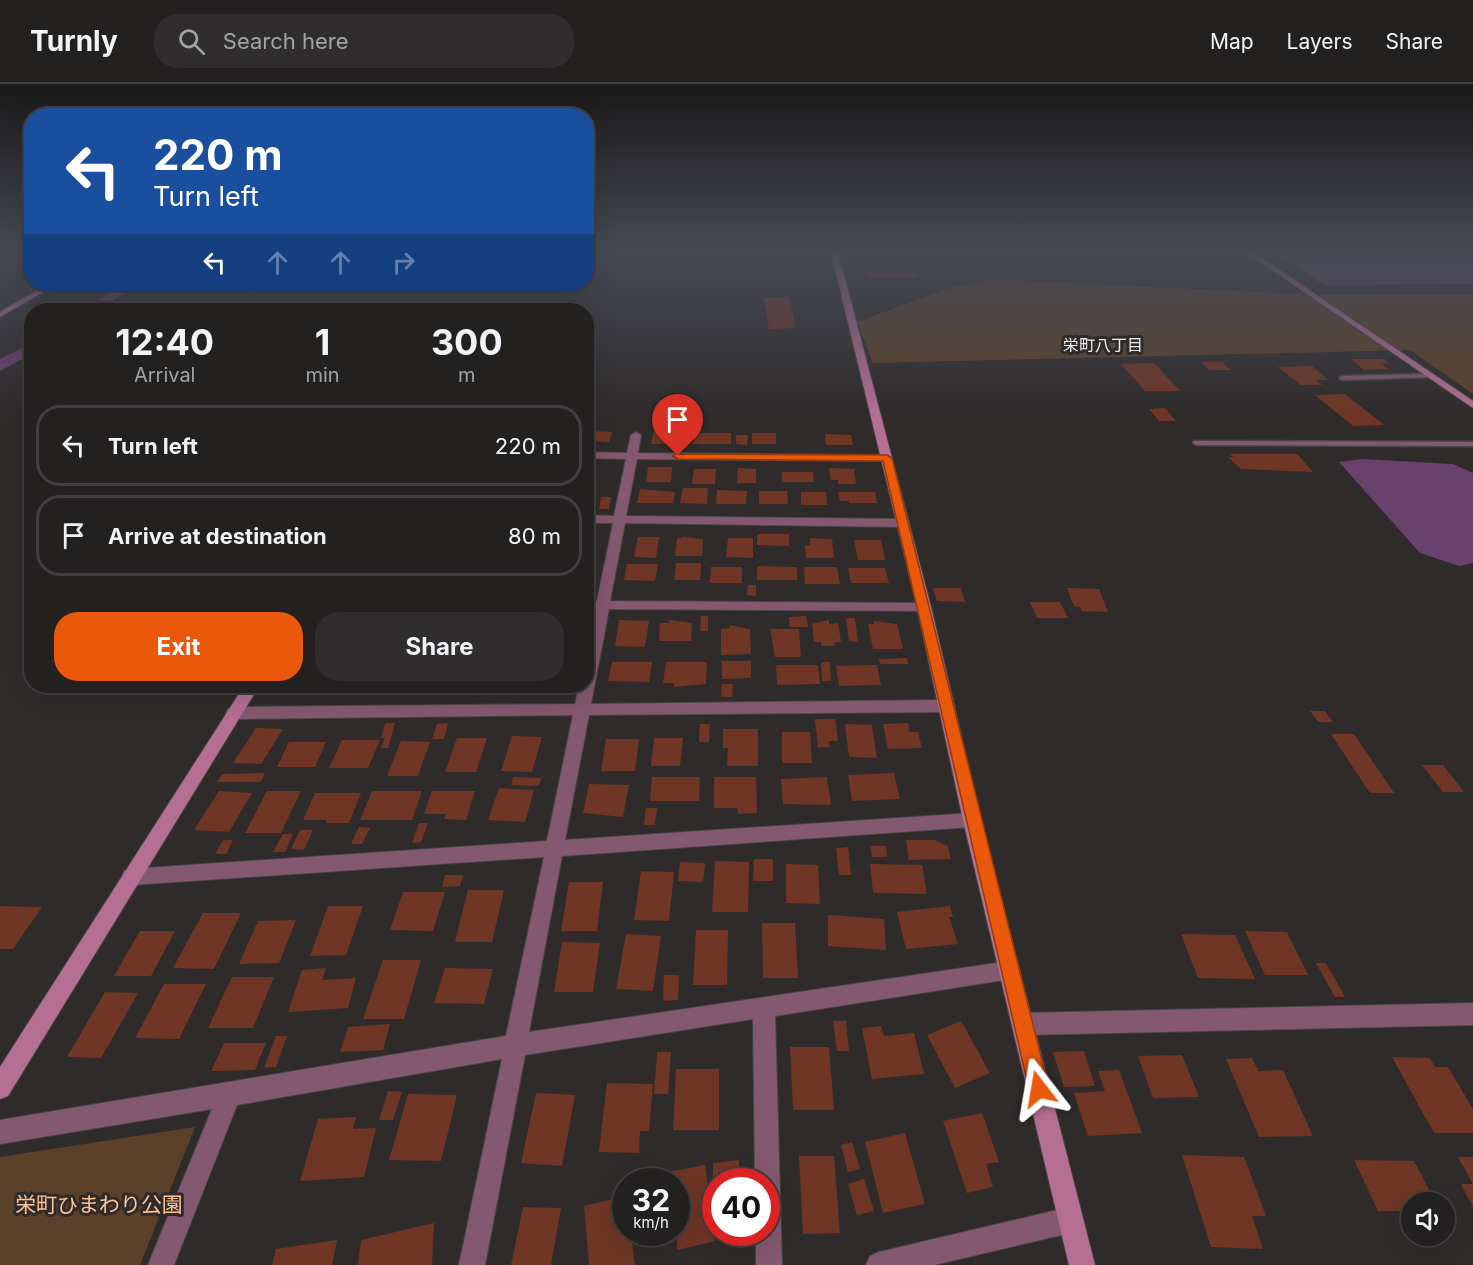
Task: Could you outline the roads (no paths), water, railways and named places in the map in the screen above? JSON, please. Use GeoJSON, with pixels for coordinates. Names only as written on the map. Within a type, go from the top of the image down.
{"type":"FeatureCollection","features":[{"type":"Feature","properties":{"kind":"street"},"geometry":{"type":"LineString","coordinates":[[0,315],[13,307]]}},
{"type":"Feature","properties":{"kind":"street"},"geometry":{"type":"LineString","coordinates":[[848,307],[924,607],[972,820],[1082,1265]]}},
{"type":"Feature","properties":{"kind":"street"},"geometry":{"type":"LineString","coordinates":[[1329,307],[1473,405]]}},
{"type":"Feature","properties":{"kind":"street"},"geometry":{"type":"LineString","coordinates":[[636,435],[619,520],[594,605],[924,607]]}},
{"type":"Feature","properties":{"kind":"street"},"geometry":{"type":"LineString","coordinates":[[594,455],[887,458]]}},
{"type":"Feature","properties":{"kind":"street"},"geometry":{"type":"LineString","coordinates":[[594,519],[902,523]]}},
{"type":"Feature","properties":{"kind":"street"},"geometry":{"type":"LineString","coordinates":[[0,1088],[247,693]]}},
{"type":"Feature","properties":{"kind":"street"},"geometry":{"type":"LineString","coordinates":[[472,1265],[518,1045],[584,693]]}},
{"type":"Feature","properties":{"kind":"street"},"geometry":{"type":"LineString","coordinates":[[234,713],[947,706]]}},
{"type":"Feature","properties":{"kind":"street"},"geometry":{"type":"LineString","coordinates":[[131,877],[972,820]]}},
{"type":"Feature","properties":{"kind":"street"},"geometry":{"type":"LineString","coordinates":[[0,1132],[518,1045],[1010,971]]}},
{"type":"Feature","properties":{"kind":"street"},"geometry":{"type":"LineString","coordinates":[[764,1007],[769,1265]]}},
{"type":"Feature","properties":{"kind":"street"},"geometry":{"type":"LineString","coordinates":[[1023,1024],[1473,1014]]}},
{"type":"Feature","properties":{"kind":"street"},"geometry":{"type":"LineString","coordinates":[[161,1265],[229,1095]]}},
{"type":"Feature","properties":{"kind":"street"},"geometry":{"type":"LineString","coordinates":[[879,1265],[1070,1220]]}},
{"type":"Feature","properties":{"kind":"lane"},"geometry":{"type":"LineString","coordinates":[[1342,378],[1430,376]]}},
{"type":"Feature","properties":{"kind":"lane"},"geometry":{"type":"LineString","coordinates":[[1197,443],[1473,444]]}},
{"type":"Feature","properties":{"kind":"waterway"},"geometry":{"type":"LineString","coordinates":[[0,366],[24,352]]}},
{"type":"Feature","properties":{"kind":"district","name":"栄町八丁目"},"geometry":{"type":"Point","coordinates":[1103,345]}},
{"type":"Feature","properties":{"kind":"park label","name":"栄町ひまわり公園"},"geometry":{"type":"Point","coordinates":[99,1204]}}]}
